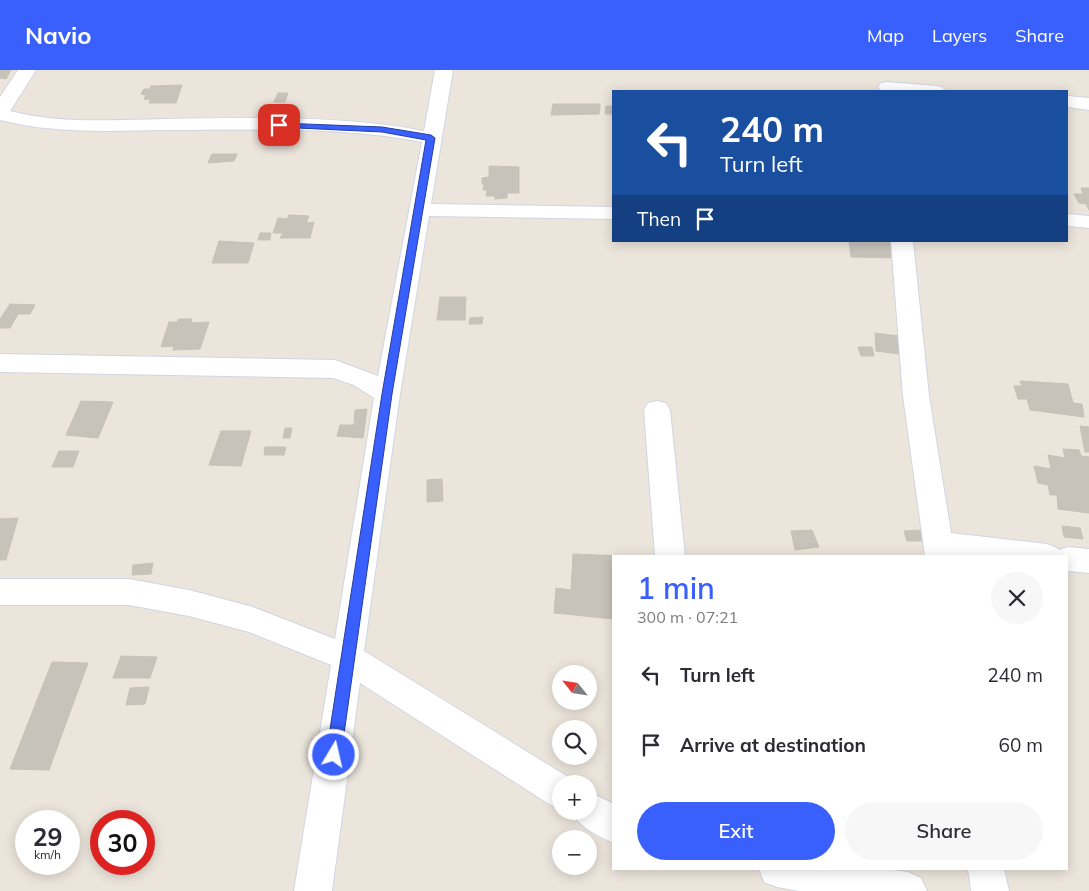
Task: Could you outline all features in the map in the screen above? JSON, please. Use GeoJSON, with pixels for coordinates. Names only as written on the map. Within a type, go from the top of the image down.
{"type":"FeatureCollection","features":[{"type":"Feature","properties":{"kind":"street"},"geometry":{"type":"LineString","coordinates":[[27,70],[0,112],[36,121],[78,124],[232,124],[369,128],[431,138]]}},
{"type":"Feature","properties":{"kind":"street"},"geometry":{"type":"LineString","coordinates":[[313,891],[387,394],[444,70]]}},
{"type":"Feature","properties":{"kind":"street"},"geometry":{"type":"LineString","coordinates":[[887,83],[930,90]]}},
{"type":"Feature","properties":{"kind":"street"},"geometry":{"type":"LineString","coordinates":[[1068,102],[1089,104]]}},
{"type":"Feature","properties":{"kind":"street"},"geometry":{"type":"LineString","coordinates":[[418,210],[612,213]]}},
{"type":"Feature","properties":{"kind":"street"},"geometry":{"type":"LineString","coordinates":[[1068,220],[1089,222]]}},
{"type":"Feature","properties":{"kind":"street"},"geometry":{"type":"LineString","coordinates":[[902,242],[916,396],[939,550],[1029,555]]}},
{"type":"Feature","properties":{"kind":"street"},"geometry":{"type":"LineString","coordinates":[[0,363],[335,370],[363,379],[387,394]]}},
{"type":"Feature","properties":{"kind":"street"},"geometry":{"type":"LineString","coordinates":[[657,410],[670,555]]}},
{"type":"Feature","properties":{"kind":"street"},"geometry":{"type":"LineString","coordinates":[[1068,559],[1089,561]]}},
{"type":"Feature","properties":{"kind":"street"},"geometry":{"type":"LineString","coordinates":[[0,592],[129,592],[189,603],[253,620],[348,658],[552,786]]}},
{"type":"Feature","properties":{"kind":"street"},"geometry":{"type":"LineString","coordinates":[[597,814],[612,824]]}},
{"type":"Feature","properties":{"kind":"street"},"geometry":{"type":"LineString","coordinates":[[784,870],[908,891]]}},
{"type":"Feature","properties":{"kind":"street"},"geometry":{"type":"LineString","coordinates":[[986,870],[990,891]]}},
{"type":"Feature","properties":{"kind":"building"},"geometry":{"type":"Polygon","coordinates":[[[0,70],[11,70],[6,79],[0,78],[0,70]]]}},
{"type":"Feature","properties":{"kind":"building"},"geometry":{"type":"Polygon","coordinates":[[[182,85],[176,103],[149,103],[151,100],[144,99],[146,95],[141,94],[144,89],[150,89],[151,86],[182,85]]]}},
{"type":"Feature","properties":{"kind":"building"},"geometry":{"type":"Polygon","coordinates":[[[278,93],[288,93],[285,102],[274,102],[278,93]]]}},
{"type":"Feature","properties":{"kind":"building"},"geometry":{"type":"Polygon","coordinates":[[[553,104],[600,104],[600,108],[599,114],[551,115],[553,104]]]}},
{"type":"Feature","properties":{"kind":"building"},"geometry":{"type":"Polygon","coordinates":[[[606,106],[612,106],[612,114],[605,114],[606,106]]]}},
{"type":"Feature","properties":{"kind":"building"},"geometry":{"type":"Polygon","coordinates":[[[212,154],[237,154],[234,161],[208,163],[212,154]]]}},
{"type":"Feature","properties":{"kind":"building"},"geometry":{"type":"Polygon","coordinates":[[[489,166],[519,167],[519,193],[507,193],[507,198],[495,199],[495,196],[486,196],[487,190],[483,190],[482,178],[489,177],[489,166]]]}},
{"type":"Feature","properties":{"kind":"building"},"geometry":{"type":"Polygon","coordinates":[[[1081,188],[1089,188],[1089,210],[1086,204],[1079,203],[1074,194],[1083,194],[1081,188]]]}},
{"type":"Feature","properties":{"kind":"building"},"geometry":{"type":"Polygon","coordinates":[[[288,215],[309,216],[306,223],[314,222],[310,238],[280,238],[283,233],[273,233],[278,218],[288,219],[288,215]]]}},
{"type":"Feature","properties":{"kind":"building"},"geometry":{"type":"Polygon","coordinates":[[[260,233],[271,233],[270,240],[258,240],[260,233]]]}},
{"type":"Feature","properties":{"kind":"building"},"geometry":{"type":"Polygon","coordinates":[[[219,241],[254,243],[248,263],[212,263],[219,241]]]}},
{"type":"Feature","properties":{"kind":"building"},"geometry":{"type":"Polygon","coordinates":[[[849,242],[893,242],[897,258],[851,257],[849,242]]]}},
{"type":"Feature","properties":{"kind":"building"},"geometry":{"type":"Polygon","coordinates":[[[440,297],[466,297],[465,320],[437,320],[440,297]]]}},
{"type":"Feature","properties":{"kind":"building"},"geometry":{"type":"Polygon","coordinates":[[[10,304],[35,305],[30,314],[18,314],[10,328],[0,328],[0,319],[10,304]]]}},
{"type":"Feature","properties":{"kind":"building"},"geometry":{"type":"Polygon","coordinates":[[[483,317],[482,324],[469,324],[470,318],[483,317]]]}},
{"type":"Feature","properties":{"kind":"building"},"geometry":{"type":"Polygon","coordinates":[[[178,319],[192,319],[191,323],[209,322],[200,349],[173,350],[174,346],[161,347],[169,322],[178,322],[178,319]]]}},
{"type":"Feature","properties":{"kind":"building"},"geometry":{"type":"Polygon","coordinates":[[[875,333],[906,337],[907,355],[876,351],[875,333]]]}},
{"type":"Feature","properties":{"kind":"building"},"geometry":{"type":"Polygon","coordinates":[[[858,347],[872,347],[874,356],[861,356],[858,347]]]}},
{"type":"Feature","properties":{"kind":"building"},"geometry":{"type":"Polygon","coordinates":[[[1020,381],[1068,384],[1073,403],[1082,404],[1084,417],[1030,410],[1027,399],[1018,399],[1014,386],[1022,386],[1020,381]]]}},
{"type":"Feature","properties":{"kind":"building"},"geometry":{"type":"Polygon","coordinates":[[[81,401],[113,402],[98,438],[66,435],[81,401]]]}},
{"type":"Feature","properties":{"kind":"building"},"geometry":{"type":"Polygon","coordinates":[[[367,409],[363,438],[337,436],[340,425],[354,425],[355,410],[367,409]]]}},
{"type":"Feature","properties":{"kind":"building"},"geometry":{"type":"Polygon","coordinates":[[[1080,426],[1089,427],[1089,452],[1085,452],[1080,426]]]}},
{"type":"Feature","properties":{"kind":"building"},"geometry":{"type":"Polygon","coordinates":[[[285,428],[292,428],[290,438],[283,438],[285,428]]]}},
{"type":"Feature","properties":{"kind":"building"},"geometry":{"type":"Polygon","coordinates":[[[221,431],[251,431],[241,466],[209,465],[221,431]]]}},
{"type":"Feature","properties":{"kind":"building"},"geometry":{"type":"Polygon","coordinates":[[[265,447],[286,447],[284,455],[264,455],[265,447]]]}},
{"type":"Feature","properties":{"kind":"building"},"geometry":{"type":"Polygon","coordinates":[[[1063,449],[1079,450],[1081,456],[1089,457],[1089,513],[1058,509],[1057,495],[1050,495],[1048,485],[1038,483],[1034,466],[1051,469],[1048,455],[1065,458],[1063,449]]]}},
{"type":"Feature","properties":{"kind":"building"},"geometry":{"type":"Polygon","coordinates":[[[59,451],[79,451],[73,467],[52,467],[59,451]]]}},
{"type":"Feature","properties":{"kind":"building"},"geometry":{"type":"Polygon","coordinates":[[[442,479],[443,501],[427,502],[427,480],[442,479]]]}},
{"type":"Feature","properties":{"kind":"building"},"geometry":{"type":"Polygon","coordinates":[[[18,518],[6,560],[0,560],[0,519],[18,518]]]}},
{"type":"Feature","properties":{"kind":"building"},"geometry":{"type":"Polygon","coordinates":[[[1062,526],[1080,528],[1083,539],[1064,537],[1062,526]]]}},
{"type":"Feature","properties":{"kind":"building"},"geometry":{"type":"Polygon","coordinates":[[[812,530],[819,547],[795,550],[791,531],[812,530]]]}},
{"type":"Feature","properties":{"kind":"building"},"geometry":{"type":"Polygon","coordinates":[[[921,530],[926,541],[907,541],[904,531],[921,530]]]}},
{"type":"Feature","properties":{"kind":"building"},"geometry":{"type":"Polygon","coordinates":[[[573,554],[612,556],[612,619],[554,613],[556,588],[571,590],[573,554]]]}},
{"type":"Feature","properties":{"kind":"building"},"geometry":{"type":"Polygon","coordinates":[[[153,563],[151,574],[132,575],[133,565],[153,563]]]}},
{"type":"Feature","properties":{"kind":"building"},"geometry":{"type":"Polygon","coordinates":[[[121,656],[157,657],[150,678],[113,678],[121,656]]]}},
{"type":"Feature","properties":{"kind":"building"},"geometry":{"type":"Polygon","coordinates":[[[52,662],[88,663],[49,770],[10,769],[52,662]]]}},
{"type":"Feature","properties":{"kind":"building"},"geometry":{"type":"Polygon","coordinates":[[[149,687],[145,704],[126,705],[130,688],[149,687]]]}},
{"type":"Feature","properties":{"kind":"route"},"geometry":{"type":"LineString","coordinates":[[279,125],[382,129],[431,138],[387,394],[334,755]]}}]}
